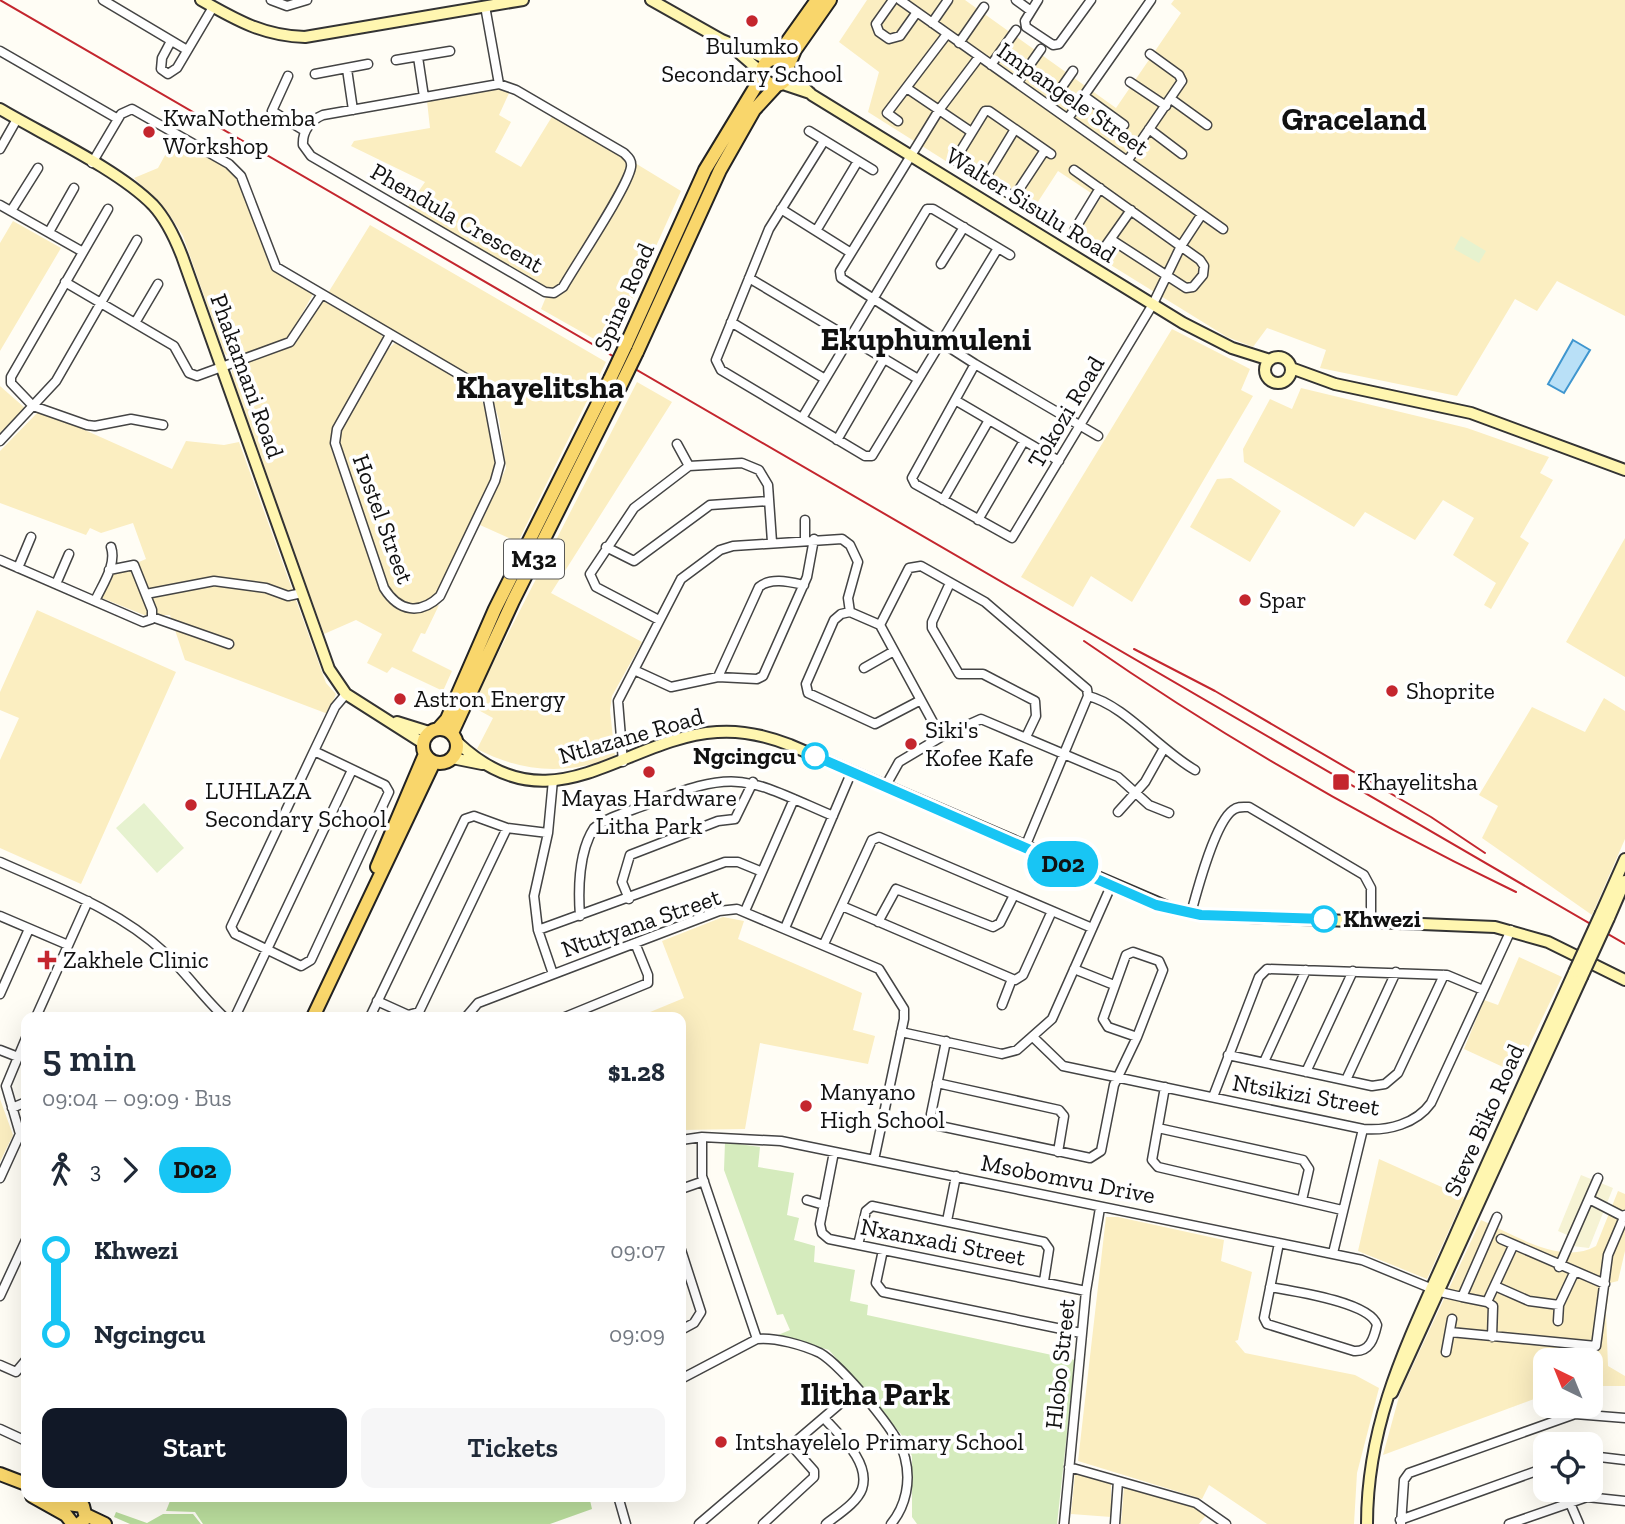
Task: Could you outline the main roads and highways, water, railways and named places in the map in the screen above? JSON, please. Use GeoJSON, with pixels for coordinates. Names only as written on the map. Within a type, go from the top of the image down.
{"type":"FeatureCollection","features":[{"type":"Feature","properties":{"kind":"main road","name":"Spine Road"},"geometry":{"type":"LineString","coordinates":[[430,744],[446,762],[452,758],[455,738],[513,601],[631,348],[705,170],[762,74],[817,0]]}},
{"type":"Feature","properties":{"kind":"main road","name":"Spine Road"},"geometry":{"type":"LineString","coordinates":[[631,348],[720,170],[754,110],[783,77],[795,50],[830,0]]}},
{"type":"Feature","properties":{"kind":"main road"},"geometry":{"type":"LineString","coordinates":[[762,74],[768,83],[783,77],[783,61],[772,59]]}},
{"type":"Feature","properties":{"kind":"main road","name":"Spine Road"},"geometry":{"type":"LineString","coordinates":[[315,1012],[346,949],[430,744],[447,719],[495,608],[615,383]]}},
{"type":"Feature","properties":{"kind":"main road"},"geometry":{"type":"LineString","coordinates":[[430,744],[455,738]]}},
{"type":"Feature","properties":{"kind":"main road"},"geometry":{"type":"LineString","coordinates":[[3,1476],[21,1482]]}},
{"type":"Feature","properties":{"kind":"main road"},"geometry":{"type":"LineString","coordinates":[[3,1476],[21,1489]]}},
{"type":"Feature","properties":{"kind":"main road"},"geometry":{"type":"LineString","coordinates":[[47,1502],[105,1524]]}},
{"type":"Feature","properties":{"kind":"main road"},"geometry":{"type":"LineString","coordinates":[[56,1502],[77,1514]]}},
{"type":"Feature","properties":{"kind":"water"},"geometry":{"type":"Polygon","coordinates":[[[1573,340],[1590,350],[1564,393],[1548,384],[1573,340]]]}},
{"type":"Feature","properties":{"kind":"railway"},"geometry":{"type":"LineString","coordinates":[[0,0],[1625,944]]}},
{"type":"Feature","properties":{"kind":"railway"},"geometry":{"type":"LineString","coordinates":[[1084,641],[1188,710],[1295,775],[1404,836],[1516,892]]}},
{"type":"Feature","properties":{"kind":"railway"},"geometry":{"type":"LineString","coordinates":[[1134,649],[1215,691],[1431,817],[1485,853]]}},
{"type":"Feature","properties":{"kind":"place","name":"Bulumko Secondary School"},"geometry":{"type":"Point","coordinates":[752,21]}},
{"type":"Feature","properties":{"kind":"place","name":"KwaNothemba Workshop"},"geometry":{"type":"Point","coordinates":[149,132]}},
{"type":"Feature","properties":{"kind":"place","name":"Spar"},"geometry":{"type":"Point","coordinates":[1245,600]}},
{"type":"Feature","properties":{"kind":"place","name":"Shoprite"},"geometry":{"type":"Point","coordinates":[1392,691]}},
{"type":"Feature","properties":{"kind":"place","name":"Astron Energy"},"geometry":{"type":"Point","coordinates":[400,699]}},
{"type":"Feature","properties":{"kind":"place","name":"Siki's Kofee Kafe"},"geometry":{"type":"Point","coordinates":[911,744]}},
{"type":"Feature","properties":{"kind":"place","name":"Ngcingcu"},"geometry":{"type":"Point","coordinates":[815,756]}},
{"type":"Feature","properties":{"kind":"place","name":"Mayas Hardware Litha Park"},"geometry":{"type":"Point","coordinates":[649,772]}},
{"type":"Feature","properties":{"kind":"place","name":"Khayelitsha"},"geometry":{"type":"Point","coordinates":[1341,782]}},
{"type":"Feature","properties":{"kind":"place","name":"LUHLAZA Secondary School"},"geometry":{"type":"Point","coordinates":[191,805]}},
{"type":"Feature","properties":{"kind":"place","name":"Khwezi"},"geometry":{"type":"Point","coordinates":[1324,919]}},
{"type":"Feature","properties":{"kind":"place","name":"Zakhele Clinic"},"geometry":{"type":"Point","coordinates":[47,960]}},
{"type":"Feature","properties":{"kind":"place","name":"Manyano High School"},"geometry":{"type":"Point","coordinates":[806,1106]}},
{"type":"Feature","properties":{"kind":"place","name":"Intshayelelo Primary School"},"geometry":{"type":"Point","coordinates":[721,1442]}},
{"type":"Feature","properties":{"kind":"district","name":"Graceland"},"geometry":{"type":"Point","coordinates":[1354,119]}},
{"type":"Feature","properties":{"kind":"district","name":"Ekuphumuleni"},"geometry":{"type":"Point","coordinates":[926,339]}},
{"type":"Feature","properties":{"kind":"district","name":"Khayelitsha"},"geometry":{"type":"Point","coordinates":[540,387]}},
{"type":"Feature","properties":{"kind":"district","name":"Ilitha Park"},"geometry":{"type":"Point","coordinates":[875,1394]}}]}
